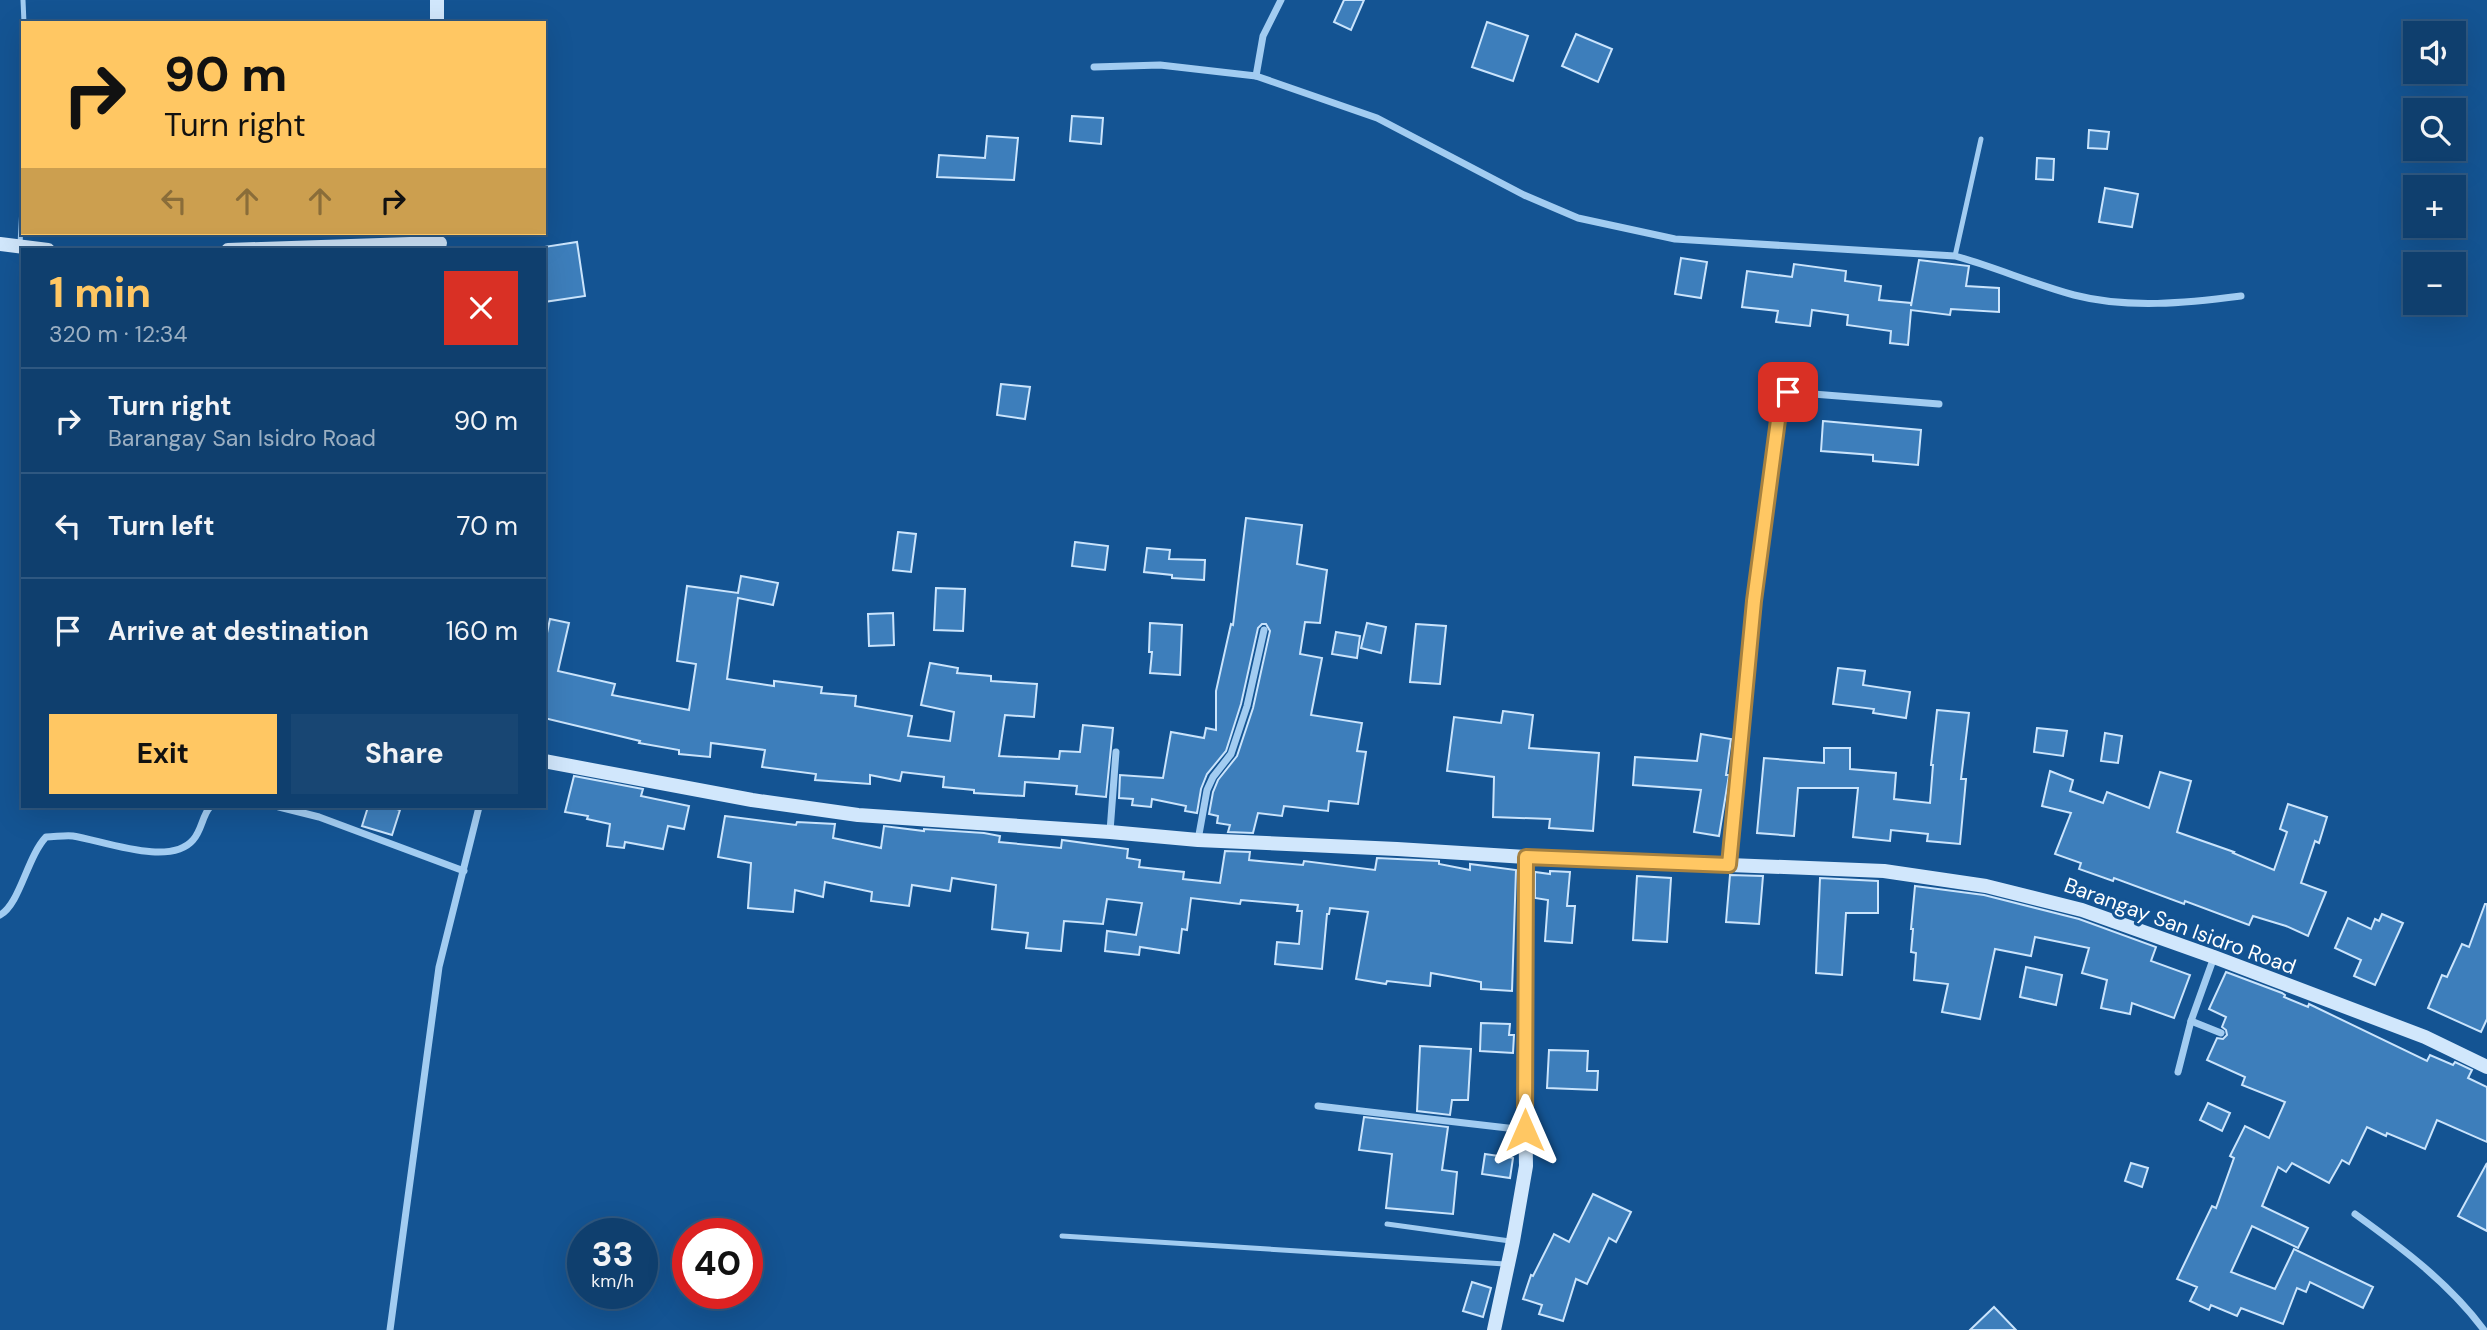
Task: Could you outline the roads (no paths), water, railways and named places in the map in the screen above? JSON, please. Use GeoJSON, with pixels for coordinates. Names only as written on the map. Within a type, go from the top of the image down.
{"type":"FeatureCollection","features":[{"type":"Feature","properties":{"kind":"street"},"geometry":{"type":"LineString","coordinates":[[437,0],[437,21]]}},
{"type":"Feature","properties":{"kind":"street"},"geometry":{"type":"LineString","coordinates":[[1256,75],[1263,36],[1281,0]]}},
{"type":"Feature","properties":{"kind":"street"},"geometry":{"type":"LineString","coordinates":[[1094,67],[1160,65],[1256,75],[1377,118],[1524,195],[1578,218],[1675,239],[1955,256],[1995,267],[2076,296],[2133,303],[2187,303],[2241,296]]}},
{"type":"Feature","properties":{"kind":"street"},"geometry":{"type":"LineString","coordinates":[[282,248],[439,242]]}},
{"type":"Feature","properties":{"kind":"street"},"geometry":{"type":"LineString","coordinates":[[0,244],[29,248]]}},
{"type":"Feature","properties":{"kind":"street"},"geometry":{"type":"LineString","coordinates":[[1729,865],[1754,601],[1783,397],[1788,392],[1940,404]]}},
{"type":"Feature","properties":{"kind":"street"},"geometry":{"type":"LineString","coordinates":[[1198,840],[1207,790],[1213,777],[1231,754],[1247,706],[1264,630]]}},
{"type":"Feature","properties":{"kind":"street"},"geometry":{"type":"LineString","coordinates":[[1110,832],[1116,751]]}},
{"type":"Feature","properties":{"kind":"street","name":"Barangay San Isidro Road"},"geometry":{"type":"LineString","coordinates":[[546,761],[752,800],[858,815],[1198,840],[1526,857],[1884,871],[1986,886],[2082,910],[2214,957],[2425,1037],[2487,1067]]}},
{"type":"Feature","properties":{"kind":"street"},"geometry":{"type":"LineString","coordinates":[[0,915],[12,903],[37,846],[46,837],[71,836],[152,852],[174,852],[193,840],[209,808]]}},
{"type":"Feature","properties":{"kind":"street"},"geometry":{"type":"LineString","coordinates":[[283,808],[319,817],[464,871]]}},
{"type":"Feature","properties":{"kind":"street"},"geometry":{"type":"LineString","coordinates":[[390,1330],[439,967],[479,808]]}},
{"type":"Feature","properties":{"kind":"street"},"geometry":{"type":"LineString","coordinates":[[1494,1330],[1526,1166],[1526,857]]}},
{"type":"Feature","properties":{"kind":"street"},"geometry":{"type":"LineString","coordinates":[[2178,1072],[2191,1021],[2214,957]]}},
{"type":"Feature","properties":{"kind":"street"},"geometry":{"type":"LineString","coordinates":[[2191,1021],[2221,1033]]}},
{"type":"Feature","properties":{"kind":"street"},"geometry":{"type":"LineString","coordinates":[[1318,1106],[1525,1130]]}},
{"type":"Feature","properties":{"kind":"street"},"geometry":{"type":"LineString","coordinates":[[2355,1214],[2444,1284],[2484,1330]]}},
{"type":"Feature","properties":{"kind":"lane"},"geometry":{"type":"LineString","coordinates":[[23,0],[24,21]]}},
{"type":"Feature","properties":{"kind":"lane"},"geometry":{"type":"LineString","coordinates":[[1955,256],[1981,139]]}},
{"type":"Feature","properties":{"kind":"lane"},"geometry":{"type":"LineString","coordinates":[[19,247],[21,218]]}},
{"type":"Feature","properties":{"kind":"lane"},"geometry":{"type":"LineString","coordinates":[[1387,1224],[1513,1241]]}},
{"type":"Feature","properties":{"kind":"lane"},"geometry":{"type":"LineString","coordinates":[[1062,1236],[1508,1264]]}}]}
